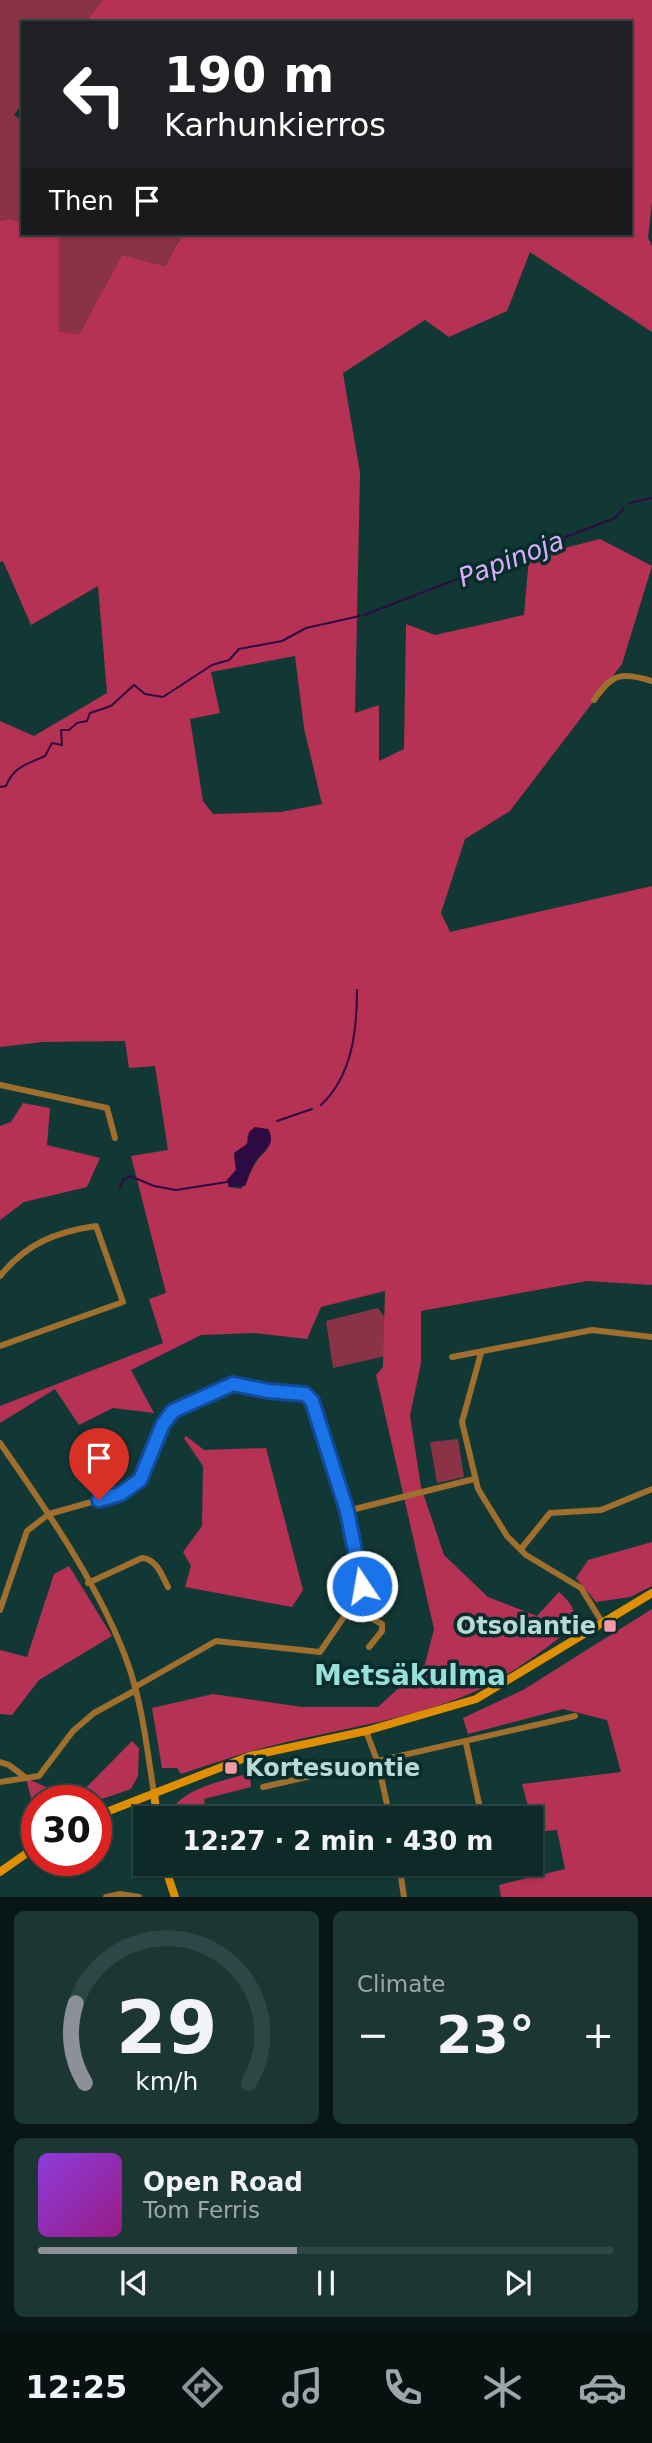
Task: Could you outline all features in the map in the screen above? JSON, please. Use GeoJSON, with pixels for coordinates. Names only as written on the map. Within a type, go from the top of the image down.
{"type":"FeatureCollection","features":[{"type":"Feature","properties":{"kind":"main road"},"geometry":{"type":"LineString","coordinates":[[112,1810],[250,1756],[366,1731],[476,1699],[652,1593]]}},
{"type":"Feature","properties":{"kind":"main road"},"geometry":{"type":"LineString","coordinates":[[153,1793],[155,1806]]}},
{"type":"Feature","properties":{"kind":"main road"},"geometry":{"type":"LineString","coordinates":[[0,1872],[21,1857]]}},
{"type":"Feature","properties":{"kind":"main road"},"geometry":{"type":"LineString","coordinates":[[168,1876],[175,1897]]}},
{"type":"Feature","properties":{"kind":"street"},"geometry":{"type":"LineString","coordinates":[[594,700],[608,680],[619,676],[652,681]]}},
{"type":"Feature","properties":{"kind":"street"},"geometry":{"type":"LineString","coordinates":[[0,1085],[107,1108],[115,1138]]}},
{"type":"Feature","properties":{"kind":"street"},"geometry":{"type":"LineString","coordinates":[[0,1275],[31,1245],[59,1233],[96,1226],[123,1302],[0,1346]]}},
{"type":"Feature","properties":{"kind":"street"},"geometry":{"type":"LineString","coordinates":[[452,1357],[592,1330],[652,1337]]}},
{"type":"Feature","properties":{"kind":"street"},"geometry":{"type":"LineString","coordinates":[[481,1353],[462,1422],[474,1479],[496,1523],[526,1555],[581,1588],[602,1622]]}},
{"type":"Feature","properties":{"kind":"street"},"geometry":{"type":"LineString","coordinates":[[0,1609],[27,1531],[49,1514],[120,1494],[134,1486],[146,1469],[167,1416],[184,1405],[233,1384],[268,1391],[305,1394],[309,1397],[347,1511],[362,1586],[351,1608],[320,1652],[216,1641],[94,1713],[73,1731],[39,1776],[0,1782]]}},
{"type":"Feature","properties":{"kind":"street"},"geometry":{"type":"LineString","coordinates":[[0,1443],[49,1514],[117,1634],[135,1688],[153,1793]]}},
{"type":"Feature","properties":{"kind":"street"},"geometry":{"type":"LineString","coordinates":[[347,1511],[474,1479]]}},
{"type":"Feature","properties":{"kind":"street"},"geometry":{"type":"LineString","coordinates":[[521,1549],[550,1513],[601,1510],[652,1489]]}},
{"type":"Feature","properties":{"kind":"street"},"geometry":{"type":"LineString","coordinates":[[88,1583],[142,1558],[148,1558],[154,1562],[168,1587]]}},
{"type":"Feature","properties":{"kind":"street"},"geometry":{"type":"LineString","coordinates":[[351,1608],[382,1624],[382,1632],[369,1647]]}},
{"type":"Feature","properties":{"kind":"street"},"geometry":{"type":"LineString","coordinates":[[264,1787],[575,1716]]}},
{"type":"Feature","properties":{"kind":"street"},"geometry":{"type":"LineString","coordinates":[[366,1731],[378,1763],[387,1806]]}},
{"type":"Feature","properties":{"kind":"street"},"geometry":{"type":"LineString","coordinates":[[466,1743],[479,1806]]}},
{"type":"Feature","properties":{"kind":"street"},"geometry":{"type":"LineString","coordinates":[[0,1762],[9,1765],[26,1778]]}},
{"type":"Feature","properties":{"kind":"street"},"geometry":{"type":"LineString","coordinates":[[401,1876],[404,1897]]}},
{"type":"Feature","properties":{"kind":"street"},"geometry":{"type":"LineString","coordinates":[[106,1897],[120,1894],[139,1897]]}},
{"type":"Feature","properties":{"kind":"shaded area"},"geometry":{"type":"Polygon","coordinates":[[[0,0],[103,0],[87,21],[21,21],[21,106],[14,115],[21,120],[21,222],[10,219],[0,221],[0,0]]]}},
{"type":"Feature","properties":{"kind":"shaded area"},"geometry":{"type":"Polygon","coordinates":[[[103,0],[652,0],[652,202],[648,238],[652,246],[652,332],[530,252],[507,311],[449,337],[425,320],[343,373],[360,473],[355,713],[379,705],[379,761],[404,749],[406,624],[435,635],[524,615],[529,557],[600,539],[652,566],[622,664],[510,811],[465,839],[441,913],[450,932],[652,886],[652,1285],[587,1281],[421,1311],[421,1363],[410,1416],[421,1487],[444,1555],[488,1597],[537,1616],[559,1592],[573,1609],[573,1623],[555,1641],[511,1672],[483,1688],[447,1703],[392,1719],[252,1751],[181,1774],[177,1768],[162,1768],[152,1708],[213,1694],[302,1707],[378,1707],[425,1664],[434,1629],[376,1375],[383,1367],[385,1291],[321,1307],[307,1339],[253,1333],[201,1335],[131,1370],[154,1413],[113,1408],[79,1425],[55,1389],[0,1423],[0,1406],[163,1343],[149,1299],[166,1293],[131,1156],[168,1150],[155,1066],[129,1068],[125,1041],[43,1042],[0,1047],[0,721],[34,736],[107,693],[98,586],[31,625],[3,561],[0,562],[0,221],[10,219],[21,222],[21,235],[59,235],[59,332],[79,334],[122,255],[165,266],[180,238],[176,235],[632,235],[632,21],[87,21],[103,0]],[[295,656],[211,672],[220,713],[190,719],[203,801],[213,814],[281,812],[322,804],[304,728],[295,656]],[[247,1135],[248,1143],[234,1156],[236,1170],[227,1180],[229,1187],[241,1189],[255,1163],[267,1150],[247,1135]]]}},
{"type":"Feature","properties":{"kind":"shaded area"},"geometry":{"type":"Polygon","coordinates":[[[59,235],[180,237],[165,266],[122,255],[79,334],[59,333],[59,235]]]}},
{"type":"Feature","properties":{"kind":"shaded area"},"geometry":{"type":"Polygon","coordinates":[[[23,1103],[50,1108],[47,1145],[100,1158],[87,1187],[24,1202],[0,1220],[0,1126],[11,1122],[23,1103]]]}},
{"type":"Feature","properties":{"kind":"shaded area"},"geometry":{"type":"Polygon","coordinates":[[[255,1127],[268,1129],[271,1135],[270,1144],[252,1167],[245,1186],[229,1187],[227,1180],[236,1170],[234,1153],[247,1144],[249,1132],[255,1127]]]}},
{"type":"Feature","properties":{"kind":"shaded area"},"geometry":{"type":"Polygon","coordinates":[[[378,1308],[386,1320],[390,1355],[333,1368],[326,1321],[378,1308]]]}},
{"type":"Feature","properties":{"kind":"shaded area"},"geometry":{"type":"Polygon","coordinates":[[[186,1436],[204,1450],[266,1448],[303,1590],[292,1607],[185,1587],[191,1566],[183,1552],[202,1526],[203,1466],[184,1438],[186,1436]]]}},
{"type":"Feature","properties":{"kind":"shaded area"},"geometry":{"type":"Polygon","coordinates":[[[458,1439],[464,1477],[437,1483],[430,1442],[458,1439]]]}},
{"type":"Feature","properties":{"kind":"shaded area"},"geometry":{"type":"Polygon","coordinates":[[[652,1542],[652,1586],[630,1597],[596,1602],[576,1578],[588,1560],[652,1542]]]}},
{"type":"Feature","properties":{"kind":"shaded area"},"geometry":{"type":"Polygon","coordinates":[[[69,1566],[112,1636],[39,1680],[12,1715],[0,1714],[0,1650],[27,1657],[54,1574],[69,1566]]]}},
{"type":"Feature","properties":{"kind":"shaded area"},"geometry":{"type":"Polygon","coordinates":[[[652,1609],[652,1897],[501,1897],[499,1885],[565,1869],[557,1830],[543,1831],[543,1806],[528,1806],[522,1784],[621,1772],[607,1720],[563,1709],[468,1734],[463,1718],[523,1690],[652,1609]]]}},
{"type":"Feature","properties":{"kind":"shaded area"},"geometry":{"type":"Polygon","coordinates":[[[132,1741],[139,1748],[138,1776],[131,1789],[112,1796],[112,1785],[89,1785],[132,1741]]]}},
{"type":"Feature","properties":{"kind":"shaded area"},"geometry":{"type":"Polygon","coordinates":[[[250,1773],[251,1787],[204,1799],[205,1806],[175,1806],[191,1793],[250,1773]]]}},
{"type":"Feature","properties":{"kind":"shaded area"},"geometry":{"type":"Polygon","coordinates":[[[26,1778],[41,1785],[28,1785],[26,1778]]]}},
{"type":"Feature","properties":{"kind":"waterway","name":"Papinoja"},"geometry":{"type":"LineString","coordinates":[[629,503],[652,498]]}},
{"type":"Feature","properties":{"kind":"waterway","name":"Papinoja"},"geometry":{"type":"LineString","coordinates":[[364,615],[615,518],[624,508]]}},
{"type":"Feature","properties":{"kind":"waterway","name":"Papinoja"},"geometry":{"type":"LineString","coordinates":[[0,787],[6,786],[21,767],[45,756],[52,743],[62,745],[61,730],[69,730],[77,723],[87,721],[90,713],[111,706],[134,685],[145,694],[163,697],[212,665],[229,660],[239,649],[282,641],[306,628],[360,616]]}},
{"type":"Feature","properties":{"kind":"waterway"},"geometry":{"type":"LineString","coordinates":[[321,1105],[340,1081],[351,1052],[357,990]]}},
{"type":"Feature","properties":{"kind":"waterway"},"geometry":{"type":"LineString","coordinates":[[277,1121],[312,1109]]}},
{"type":"Feature","properties":{"kind":"waterway"},"geometry":{"type":"LineString","coordinates":[[120,1188],[123,1180],[130,1176],[154,1186],[176,1190],[227,1182]]}},
{"type":"Feature","properties":{"kind":"place","name":"Otsolantie"},"geometry":{"type":"Point","coordinates":[610,1626]}},
{"type":"Feature","properties":{"kind":"place","name":"Kortesuontie"},"geometry":{"type":"Point","coordinates":[231,1768]}},
{"type":"Feature","properties":{"kind":"district","name":"Metsäkulma"},"geometry":{"type":"Point","coordinates":[410,1675]}},
{"type":"Feature","properties":{"kind":"route"},"geometry":{"type":"LineString","coordinates":[[99,1500],[120,1494],[140,1480],[163,1424],[173,1411],[228,1384],[305,1394],[312,1401],[347,1511],[362,1586]]}}]}
